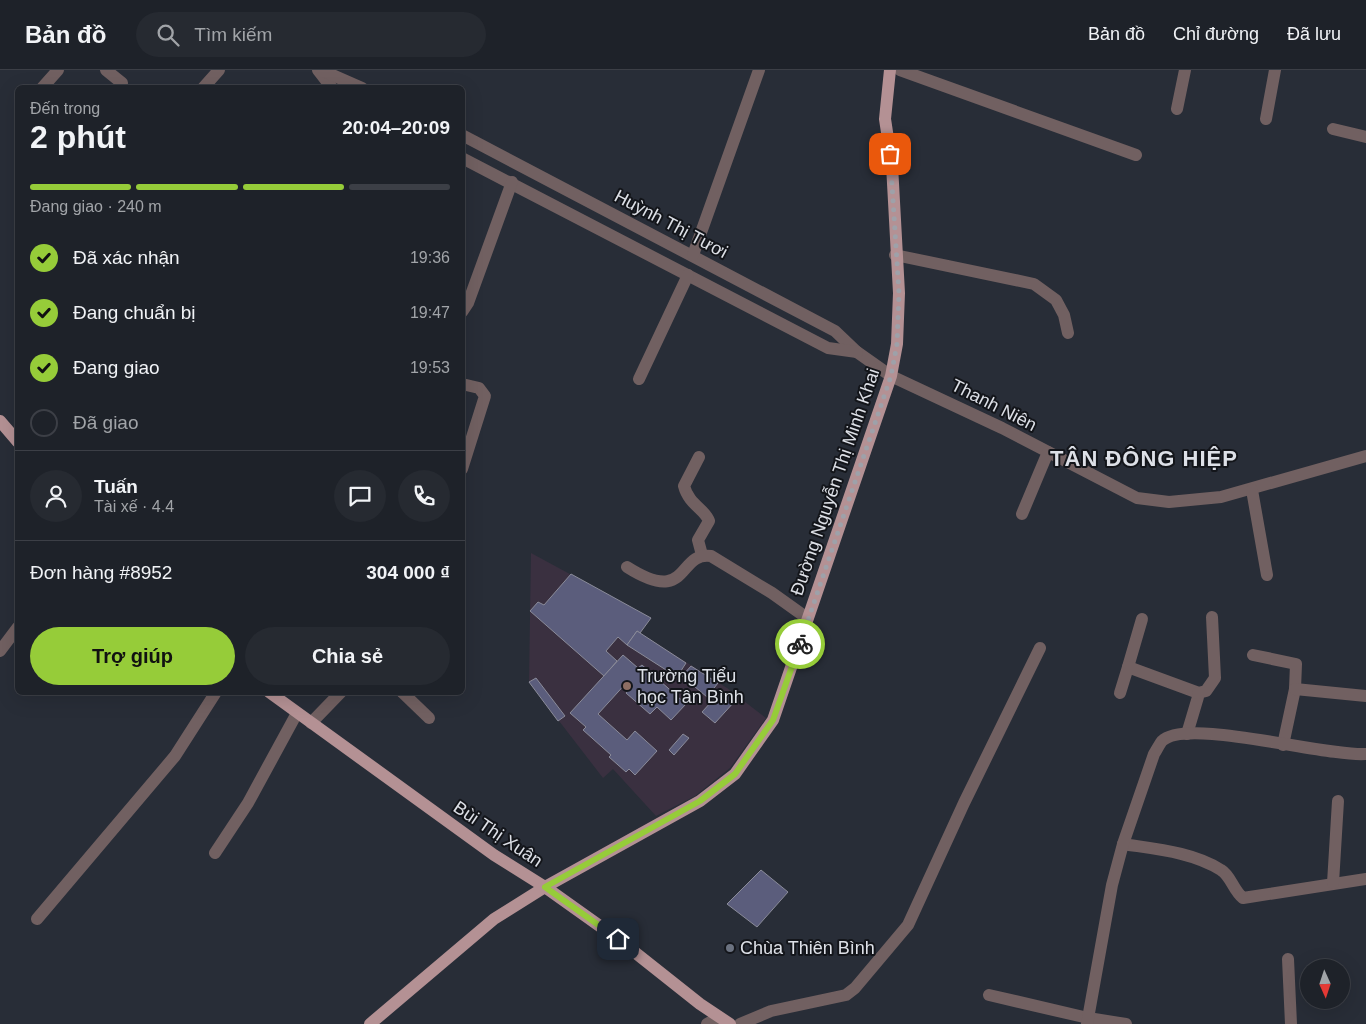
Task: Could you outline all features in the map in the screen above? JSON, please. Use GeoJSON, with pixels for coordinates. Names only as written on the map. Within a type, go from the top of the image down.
{"type":"FeatureCollection","features":[{"type":"Feature","properties":{"kind":"main road","name":"Đường Nguyễn Thị Minh Khai"},"geometry":{"type":"LineString","coordinates":[[370,1024],[494,919],[545,887],[700,801],[735,774],[773,720],[794,666],[807,618],[891,376],[897,344],[899,293],[895,254],[892,165],[885,119],[890,70]]}},
{"type":"Feature","properties":{"kind":"main road"},"geometry":{"type":"LineString","coordinates":[[1,426],[15,439]]}},
{"type":"Feature","properties":{"kind":"main road","name":"Bùi Thị Xuân"},"geometry":{"type":"LineString","coordinates":[[273,695],[494,855],[545,887],[618,939],[730,1024]]}},
{"type":"Feature","properties":{"kind":"street"},"geometry":{"type":"LineString","coordinates":[[45,85],[58,70]]}},
{"type":"Feature","properties":{"kind":"street"},"geometry":{"type":"LineString","coordinates":[[106,70],[122,83]]}},
{"type":"Feature","properties":{"kind":"street"},"geometry":{"type":"LineString","coordinates":[[206,85],[219,70]]}},
{"type":"Feature","properties":{"kind":"street"},"geometry":{"type":"LineString","coordinates":[[323,70],[330,85]]}},
{"type":"Feature","properties":{"kind":"street"},"geometry":{"type":"LineString","coordinates":[[323,70],[356,85]]}},
{"type":"Feature","properties":{"kind":"street"},"geometry":{"type":"LineString","coordinates":[[693,255],[759,70]]}},
{"type":"Feature","properties":{"kind":"street"},"geometry":{"type":"LineString","coordinates":[[900,70],[1136,156]]}},
{"type":"Feature","properties":{"kind":"street"},"geometry":{"type":"LineString","coordinates":[[1177,108],[1185,70]]}},
{"type":"Feature","properties":{"kind":"street"},"geometry":{"type":"LineString","coordinates":[[1266,119],[1275,70]]}},
{"type":"Feature","properties":{"kind":"street"},"geometry":{"type":"LineString","coordinates":[[1333,129],[1366,137]]}},
{"type":"Feature","properties":{"kind":"street","name":"Huỳnh Thị Tươi"},"geometry":{"type":"LineString","coordinates":[[465,137],[835,331],[857,352],[891,376]]}},
{"type":"Feature","properties":{"kind":"street","name":"Huỳnh Thị Tươi"},"geometry":{"type":"LineString","coordinates":[[465,159],[512,182],[610,236],[828,348],[857,352]]}},
{"type":"Feature","properties":{"kind":"street"},"geometry":{"type":"LineString","coordinates":[[465,302],[512,182]]}},
{"type":"Feature","properties":{"kind":"street"},"geometry":{"type":"LineString","coordinates":[[895,254],[1034,284],[1056,300],[1064,316],[1068,333]]}},
{"type":"Feature","properties":{"kind":"street"},"geometry":{"type":"LineString","coordinates":[[639,379],[688,275]]}},
{"type":"Feature","properties":{"kind":"street"},"geometry":{"type":"LineString","coordinates":[[754,309],[761,293]]}},
{"type":"Feature","properties":{"kind":"street","name":"Thanh Niên"},"geometry":{"type":"LineString","coordinates":[[891,376],[919,388],[1137,498],[1151,501],[1197,500],[1252,490],[1366,456]]}},
{"type":"Feature","properties":{"kind":"street"},"geometry":{"type":"LineString","coordinates":[[465,385],[479,388],[485,396],[465,459]]}},
{"type":"Feature","properties":{"kind":"street"},"geometry":{"type":"LineString","coordinates":[[1022,514],[1048,452]]}},
{"type":"Feature","properties":{"kind":"street"},"geometry":{"type":"LineString","coordinates":[[699,457],[684,486],[686,495],[707,516],[709,521],[698,540],[702,555]]}},
{"type":"Feature","properties":{"kind":"street"},"geometry":{"type":"LineString","coordinates":[[1252,490],[1267,575]]}},
{"type":"Feature","properties":{"kind":"street"},"geometry":{"type":"LineString","coordinates":[[627,567],[645,579],[656,582],[668,582],[678,578],[695,559],[702,555],[722,562],[807,618]]}},
{"type":"Feature","properties":{"kind":"street"},"geometry":{"type":"LineString","coordinates":[[1128,667],[1198,693],[1206,691],[1215,678],[1212,617]]}},
{"type":"Feature","properties":{"kind":"street"},"geometry":{"type":"LineString","coordinates":[[1120,693],[1142,619]]}},
{"type":"Feature","properties":{"kind":"street"},"geometry":{"type":"LineString","coordinates":[[0,651],[15,631]]}},
{"type":"Feature","properties":{"kind":"street"},"geometry":{"type":"LineString","coordinates":[[740,1024],[771,1011],[846,995],[855,988],[888,947],[898,939],[908,925],[927,887],[964,804],[1040,648]]}},
{"type":"Feature","properties":{"kind":"street"},"geometry":{"type":"LineString","coordinates":[[1253,655],[1296,664],[1294,689],[1283,745]]}},
{"type":"Feature","properties":{"kind":"street"},"geometry":{"type":"LineString","coordinates":[[1294,689],[1366,696]]}},
{"type":"Feature","properties":{"kind":"street"},"geometry":{"type":"LineString","coordinates":[[1187,734],[1198,693]]}},
{"type":"Feature","properties":{"kind":"street"},"geometry":{"type":"LineString","coordinates":[[37,919],[175,756],[214,695]]}},
{"type":"Feature","properties":{"kind":"street"},"geometry":{"type":"LineString","coordinates":[[311,723],[338,695]]}},
{"type":"Feature","properties":{"kind":"street"},"geometry":{"type":"LineString","coordinates":[[405,695],[429,718]]}},
{"type":"Feature","properties":{"kind":"street"},"geometry":{"type":"LineString","coordinates":[[215,853],[248,803],[297,713]]}},
{"type":"Feature","properties":{"kind":"street"},"geometry":{"type":"LineString","coordinates":[[1088,1021],[1112,885],[1123,844],[1154,754],[1162,741],[1187,734],[1225,734],[1332,753],[1366,754]]}},
{"type":"Feature","properties":{"kind":"street"},"geometry":{"type":"LineString","coordinates":[[1334,883],[1338,802]]}},
{"type":"Feature","properties":{"kind":"street"},"geometry":{"type":"LineString","coordinates":[[1123,844],[1186,856],[1222,871],[1237,893],[1243,898],[1366,879]]}},
{"type":"Feature","properties":{"kind":"street"},"geometry":{"type":"LineString","coordinates":[[1288,959],[1291,1024]]}},
{"type":"Feature","properties":{"kind":"street"},"geometry":{"type":"LineString","coordinates":[[990,994],[1088,1021],[1126,1024]]}},
{"type":"Feature","properties":{"kind":"street"},"geometry":{"type":"LineString","coordinates":[[707,1024],[719,1017]]}},
{"type":"Feature","properties":{"kind":"shaded area","name":"Trường Tiểu học Tân Bình"},"geometry":{"type":"Polygon","coordinates":[[[531,553],[651,618],[640,633],[727,688],[766,718],[730,768],[695,796],[656,816],[613,769],[603,778],[529,682],[531,553]]]}},
{"type":"Feature","properties":{"kind":"building"},"geometry":{"type":"Polygon","coordinates":[[[571,574],[651,618],[640,633],[637,631],[627,645],[618,637],[606,651],[617,661],[604,676],[530,611],[538,602],[544,605],[571,574]]]}},
{"type":"Feature","properties":{"kind":"building"},"geometry":{"type":"Polygon","coordinates":[[[637,631],[686,663],[677,677],[627,645],[637,631]]]}},
{"type":"Feature","properties":{"kind":"building"},"geometry":{"type":"Polygon","coordinates":[[[623,655],[638,668],[642,665],[686,704],[671,720],[657,707],[650,714],[626,693],[632,686],[628,681],[598,714],[627,740],[635,731],[657,751],[635,775],[629,769],[626,772],[609,757],[611,755],[583,730],[586,727],[570,713],[623,655]]]}},
{"type":"Feature","properties":{"kind":"building"},"geometry":{"type":"Polygon","coordinates":[[[691,666],[718,683],[707,697],[682,676],[691,666]]]}},
{"type":"Feature","properties":{"kind":"building"},"geometry":{"type":"Polygon","coordinates":[[[536,678],[565,716],[558,721],[529,682],[536,678]]]}},
{"type":"Feature","properties":{"kind":"building"},"geometry":{"type":"Polygon","coordinates":[[[722,690],[735,701],[715,723],[702,712],[722,690]]]}},
{"type":"Feature","properties":{"kind":"building"},"geometry":{"type":"Polygon","coordinates":[[[683,734],[689,738],[674,755],[669,750],[683,734]]]}},
{"type":"Feature","properties":{"kind":"building"},"geometry":{"type":"Polygon","coordinates":[[[761,870],[788,892],[757,927],[727,904],[761,870]]]}},
{"type":"Feature","properties":{"kind":"way so far"},"geometry":{"type":"LineString","coordinates":[[800,644],[807,618],[850,500],[891,376],[897,344],[899,293],[890,154]]}},
{"type":"Feature","properties":{"kind":"place","name":"Trường Tiểu học Tân Bình"},"geometry":{"type":"Point","coordinates":[627,686]}},
{"type":"Feature","properties":{"kind":"place","name":"Chùa Thiên Bình"},"geometry":{"type":"Point","coordinates":[730,948]}},
{"type":"Feature","properties":{"kind":"district","name":"TÂN ĐÔNG HIỆP"},"geometry":{"type":"Point","coordinates":[1144,458]}},
{"type":"Feature","properties":{"kind":"route"},"geometry":{"type":"LineString","coordinates":[[618,939],[545,887],[700,801],[735,774],[773,720],[794,666],[800,644]]}}]}
